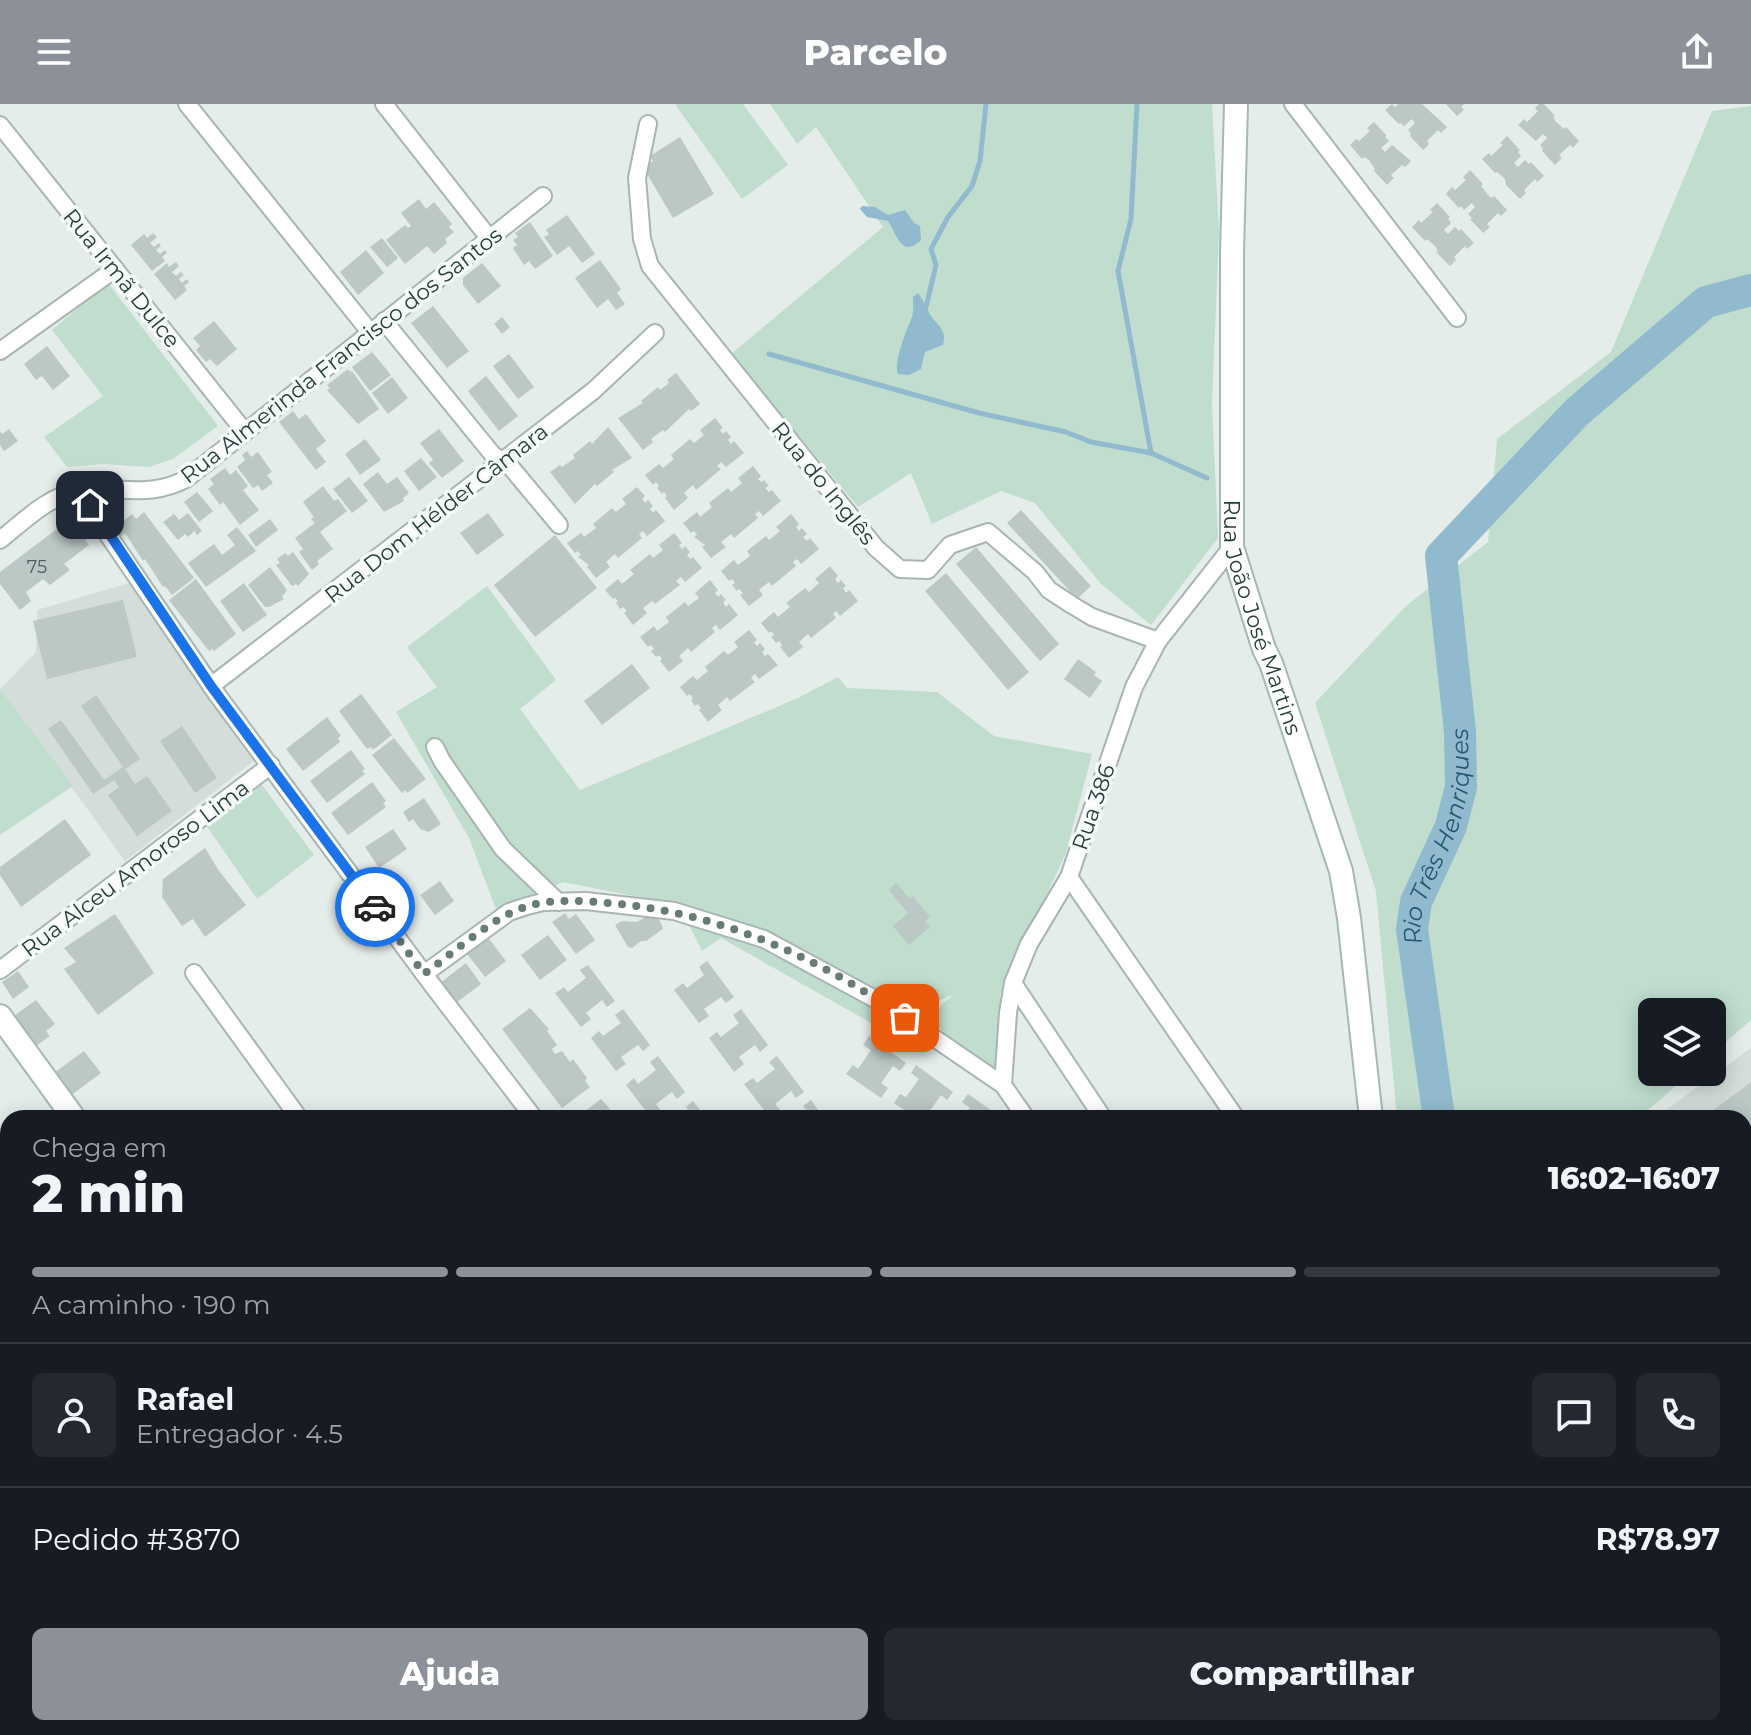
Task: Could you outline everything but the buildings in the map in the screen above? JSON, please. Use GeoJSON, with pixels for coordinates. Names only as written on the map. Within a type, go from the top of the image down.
{"type":"FeatureCollection","features":[{"type":"Feature","properties":{"kind":"main road","name":"Rua João José Martins"},"geometry":{"type":"LineString","coordinates":[[1236,104],[1232,252],[1232,547],[1341,871],[1351,933],[1370,1110]]}},
{"type":"Feature","properties":{"kind":"main road"},"geometry":{"type":"LineString","coordinates":[[0,1016],[68,1110]]}},
{"type":"Feature","properties":{"kind":"street"},"geometry":{"type":"LineString","coordinates":[[187,104],[370,332]]}},
{"type":"Feature","properties":{"kind":"street"},"geometry":{"type":"LineString","coordinates":[[384,104],[489,238]]}},
{"type":"Feature","properties":{"kind":"street"},"geometry":{"type":"LineString","coordinates":[[1293,104],[1457,318]]}},
{"type":"Feature","properties":{"kind":"street","name":"Rua do Inglês"},"geometry":{"type":"LineString","coordinates":[[648,124],[637,178],[642,239],[650,266],[876,548],[900,569],[928,570],[950,545],[988,532],[1035,572],[1049,590],[1072,605],[1092,617],[1158,641]]}},
{"type":"Feature","properties":{"kind":"street","name":"Rua Irmã Dulce"},"geometry":{"type":"LineString","coordinates":[[0,125],[245,432]]}},
{"type":"Feature","properties":{"kind":"street","name":"Rua Almerinda Francisco dos Santos"},"geometry":{"type":"LineString","coordinates":[[0,540],[50,501],[78,491],[138,492],[174,485],[186,479],[543,196]]}},
{"type":"Feature","properties":{"kind":"street"},"geometry":{"type":"LineString","coordinates":[[0,351],[115,269]]}},
{"type":"Feature","properties":{"kind":"street"},"geometry":{"type":"LineString","coordinates":[[384,321],[493,455],[509,465],[559,525]]}},
{"type":"Feature","properties":{"kind":"street","name":"Rua Dom Hélder Câmara"},"geometry":{"type":"LineString","coordinates":[[211,686],[593,391],[655,333]]}},
{"type":"Feature","properties":{"kind":"street"},"geometry":{"type":"LineString","coordinates":[[78,491],[211,686],[528,1110]]}},
{"type":"Feature","properties":{"kind":"street","name":"Rua 386"},"geometry":{"type":"LineString","coordinates":[[1003,1085],[1013,983],[1029,944],[1069,877],[1134,687],[1158,641],[1232,547]]}},
{"type":"Feature","properties":{"kind":"street"},"geometry":{"type":"LineString","coordinates":[[435,747],[503,849],[558,902]]}},
{"type":"Feature","properties":{"kind":"street","name":"Rua Alceu Amoroso Lima"},"geometry":{"type":"LineString","coordinates":[[0,970],[271,765]]}},
{"type":"Feature","properties":{"kind":"street"},"geometry":{"type":"LineString","coordinates":[[1069,877],[1230,1110]]}},
{"type":"Feature","properties":{"kind":"street"},"geometry":{"type":"LineString","coordinates":[[424,974],[509,912],[543,902],[601,903],[674,911],[764,939],[886,1005],[1003,1085],[1020,1110]]}},
{"type":"Feature","properties":{"kind":"street"},"geometry":{"type":"LineString","coordinates":[[194,973],[293,1110]]}},
{"type":"Feature","properties":{"kind":"street"},"geometry":{"type":"LineString","coordinates":[[1013,983],[1098,1110]]}},
{"type":"Feature","properties":{"kind":"shaded area"},"geometry":{"type":"Polygon","coordinates":[[[133,582],[255,760],[125,861],[0,689],[36,652],[37,610],[133,582]]]}},
{"type":"Feature","properties":{"kind":"shaded area"},"geometry":{"type":"Polygon","coordinates":[[[1751,1048],[1751,1110],[1666,1110],[1699,1086],[1726,1086],[1726,1066],[1751,1048]]]}},
{"type":"Feature","properties":{"kind":"green space"},"geometry":{"type":"Polygon","coordinates":[[[675,104],[743,104],[788,165],[742,199],[675,104]]]}},
{"type":"Feature","properties":{"kind":"green space"},"geometry":{"type":"Polygon","coordinates":[[[770,104],[1212,104],[1219,232],[1212,403],[1218,538],[1151,625],[1101,584],[1035,503],[1001,491],[932,524],[911,473],[858,507],[731,354],[883,227],[816,127],[797,144],[770,104]]]}},
{"type":"Feature","properties":{"kind":"green space"},"geometry":{"type":"Polygon","coordinates":[[[1751,106],[1751,1020],[1726,1042],[1726,998],[1638,998],[1638,1086],[1676,1086],[1648,1110],[1396,1110],[1376,891],[1315,703],[1407,605],[1488,542],[1497,439],[1611,352],[1712,111],[1751,106]]]}},
{"type":"Feature","properties":{"kind":"green space"},"geometry":{"type":"Polygon","coordinates":[[[108,283],[218,426],[173,459],[149,467],[102,464],[67,467],[44,437],[103,396],[52,330],[108,283]]]}},
{"type":"Feature","properties":{"kind":"green space"},"geometry":{"type":"Polygon","coordinates":[[[487,586],[556,680],[520,709],[580,790],[798,698],[838,677],[847,688],[937,692],[994,736],[1092,754],[1066,853],[1000,995],[997,1069],[994,1072],[956,1045],[934,1022],[941,1005],[953,995],[925,1006],[913,1050],[721,938],[702,951],[679,905],[563,882],[497,912],[469,838],[396,712],[437,687],[407,647],[487,586]]]}},
{"type":"Feature","properties":{"kind":"green space"},"geometry":{"type":"Polygon","coordinates":[[[0,689],[73,786],[0,835],[0,689]]]}},
{"type":"Feature","properties":{"kind":"green space"},"geometry":{"type":"Polygon","coordinates":[[[262,785],[314,855],[257,899],[206,825],[262,785]]]}},
{"type":"Feature","properties":{"kind":"water"},"geometry":{"type":"Polygon","coordinates":[[[862,206],[875,207],[888,215],[905,210],[920,226],[921,240],[909,247],[904,246],[888,221],[867,217],[860,209],[862,206]]]}},
{"type":"Feature","properties":{"kind":"water"},"geometry":{"type":"Polygon","coordinates":[[[918,293],[943,332],[943,345],[925,352],[921,369],[909,375],[898,374],[899,354],[913,315],[913,297],[918,293]]]}},
{"type":"Feature","properties":{"kind":"waterway"},"geometry":{"type":"LineString","coordinates":[[926,307],[936,265],[931,249],[948,217],[972,186],[980,161],[986,104]]}},
{"type":"Feature","properties":{"kind":"waterway"},"geometry":{"type":"LineString","coordinates":[[1137,104],[1131,219],[1118,271],[1151,453]]}},
{"type":"Feature","properties":{"kind":"waterway","name":"Rio Três Henriques"},"geometry":{"type":"LineString","coordinates":[[1438,1110],[1412,929],[1416,902],[1451,826],[1461,787],[1460,732],[1441,556],[1577,412],[1706,302],[1751,290]]}},
{"type":"Feature","properties":{"kind":"waterway"},"geometry":{"type":"LineString","coordinates":[[769,354],[979,413],[1066,432],[1091,442],[1151,453],[1207,478]]}},
{"type":"Feature","properties":{"kind":"way so far"},"geometry":{"type":"LineString","coordinates":[[375,907],[424,974],[509,912],[527,906],[543,902],[586,901],[674,911],[764,939],[905,1018]]}},
{"type":"Feature","properties":{"kind":"route"},"geometry":{"type":"LineString","coordinates":[[90,505],[211,686],[375,907]]}}]}
